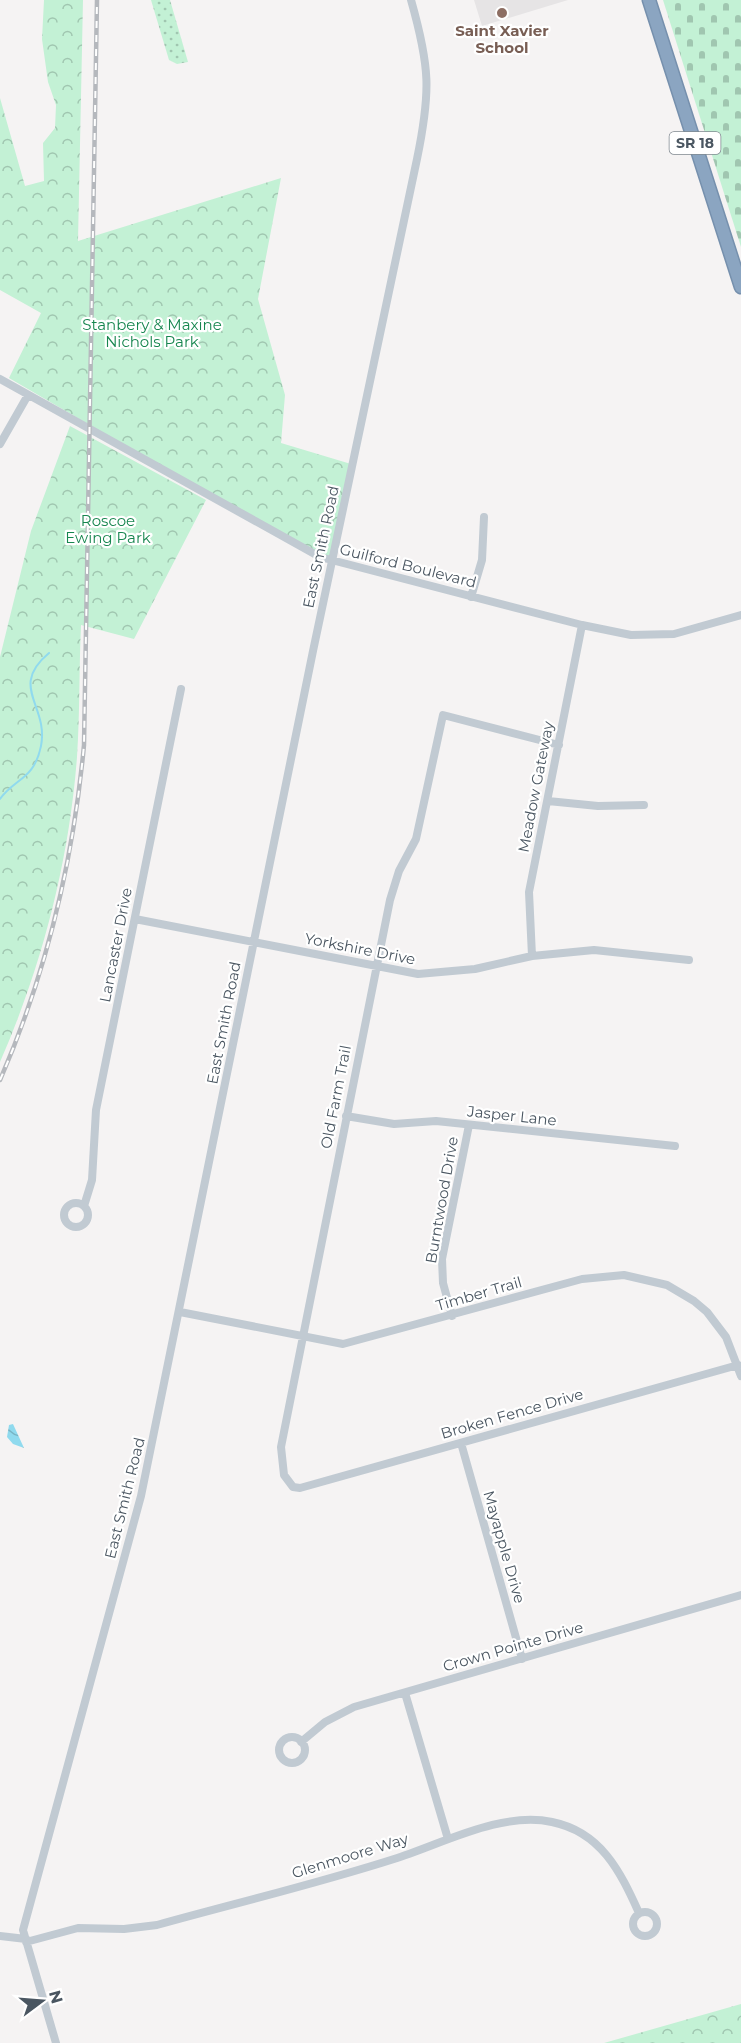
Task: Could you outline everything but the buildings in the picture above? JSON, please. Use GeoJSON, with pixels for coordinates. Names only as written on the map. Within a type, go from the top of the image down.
{"type":"FeatureCollection","features":[{"type":"Feature","properties":{"kind":"highway","name":"SR 18"},"geometry":{"type":"LineString","coordinates":[[649,0],[741,287]]}},
{"type":"Feature","properties":{"kind":"street","name":"East Smith Road"},"geometry":{"type":"LineString","coordinates":[[56,2043],[23,1930],[141,1496],[425,118],[427,64],[411,0]]}},
{"type":"Feature","properties":{"kind":"street","name":"Guilford Boulevard"},"geometry":{"type":"LineString","coordinates":[[0,379],[320,557],[332,561],[582,625],[632,635],[674,634],[741,615]]}},
{"type":"Feature","properties":{"kind":"street"},"geometry":{"type":"LineString","coordinates":[[0,444],[28,395]]}},
{"type":"Feature","properties":{"kind":"street"},"geometry":{"type":"LineString","coordinates":[[471,597],[482,560],[484,517]]}},
{"type":"Feature","properties":{"kind":"street","name":"Meadow Gateway"},"geometry":{"type":"LineString","coordinates":[[532,956],[529,892],[582,625]]}},
{"type":"Feature","properties":{"kind":"street","name":"Lancaster Drive"},"geometry":{"type":"LineString","coordinates":[[84,1206],[92,1180],[96,1110],[181,689]]}},
{"type":"Feature","properties":{"kind":"street","name":"Old Farm Trail"},"geometry":{"type":"LineString","coordinates":[[292,1487],[284,1475],[281,1447],[302,1337],[376,967],[396,881],[416,838],[443,715],[559,745]]}},
{"type":"Feature","properties":{"kind":"street"},"geometry":{"type":"LineString","coordinates":[[548,801],[598,806],[644,805]]}},
{"type":"Feature","properties":{"kind":"street","name":"Yorkshire Drive"},"geometry":{"type":"LineString","coordinates":[[135,919],[418,974],[475,969],[532,956],[594,950],[689,960]]}},
{"type":"Feature","properties":{"kind":"street","name":"Jasper Lane"},"geometry":{"type":"LineString","coordinates":[[346,1116],[394,1124],[436,1121],[675,1146]]}},
{"type":"Feature","properties":{"kind":"street","name":"Burntwood Drive"},"geometry":{"type":"LineString","coordinates":[[452,1316],[443,1283],[442,1259],[469,1125]]}},
{"type":"Feature","properties":{"kind":"street","name":"Timber Trail"},"geometry":{"type":"LineString","coordinates":[[180,1312],[332,1343],[354,1343],[593,1277],[639,1277],[667,1285],[700,1306],[726,1337],[741,1376]]}},
{"type":"Feature","properties":{"kind":"street","name":"Broken Fence Drive"},"geometry":{"type":"LineString","coordinates":[[292,1487],[300,1488],[738,1365]]}},
{"type":"Feature","properties":{"kind":"street","name":"Mayapple Drive"},"geometry":{"type":"LineString","coordinates":[[461,1443],[522,1659]]}},
{"type":"Feature","properties":{"kind":"street","name":"Crown Pointe Drive"},"geometry":{"type":"LineString","coordinates":[[301,1742],[339,1714],[741,1595]]}},
{"type":"Feature","properties":{"kind":"street"},"geometry":{"type":"LineString","coordinates":[[405,1693],[448,1839]]}},
{"type":"Feature","properties":{"kind":"street","name":"Glenmoore Way"},"geometry":{"type":"LineString","coordinates":[[26,1940],[78,1928],[124,1929],[157,1925],[396,1859],[448,1839],[525,1820],[565,1826],[590,1838],[610,1857],[639,1913]]}},
{"type":"Feature","properties":{"kind":"street"},"geometry":{"type":"LineString","coordinates":[[0,1936],[26,1940]]}},
{"type":"Feature","properties":{"kind":"shaded area","name":"Saint Xavier School"},"geometry":{"type":"Polygon","coordinates":[[[474,0],[568,0],[482,26],[474,0]]]}},
{"type":"Feature","properties":{"kind":"green space","name":"Stanbery & Maxine Nichols Park"},"geometry":{"type":"Polygon","coordinates":[[[44,0],[83,0],[78,241],[281,178],[258,299],[285,395],[281,443],[351,464],[330,559],[136,452],[9,378],[41,313],[0,290],[0,98],[25,186],[44,181],[43,143],[55,128],[56,105],[48,82],[42,39],[44,0]]]}},
{"type":"Feature","properties":{"kind":"green space"},"geometry":{"type":"Polygon","coordinates":[[[151,0],[170,0],[188,62],[177,64],[169,60],[151,0]]]}},
{"type":"Feature","properties":{"kind":"green space"},"geometry":{"type":"Polygon","coordinates":[[[663,0],[741,0],[741,247],[663,0]]]}},
{"type":"Feature","properties":{"kind":"green space","name":"Roscoe Ewing Park"},"geometry":{"type":"Polygon","coordinates":[[[70,426],[206,500],[134,639],[81,625],[77,757],[68,835],[41,951],[29,989],[0,1062],[0,657],[31,531],[70,426]]]}},
{"type":"Feature","properties":{"kind":"green space"},"geometry":{"type":"Polygon","coordinates":[[[741,2004],[741,2043],[604,2043],[741,2004]]]}},
{"type":"Feature","properties":{"kind":"water"},"geometry":{"type":"Polygon","coordinates":[[[13,1424],[24,1448],[13,1444],[7,1437],[9,1425],[13,1424]]]}},
{"type":"Feature","properties":{"kind":"waterway"},"geometry":{"type":"LineString","coordinates":[[0,799],[29,772],[38,757],[42,732],[31,687],[32,676],[37,665],[49,653]]}},
{"type":"Feature","properties":{"kind":"railway"},"geometry":{"type":"LineString","coordinates":[[0,1080],[31,999],[56,916],[73,832],[84,745],[97,0]]}},
{"type":"Feature","properties":{"kind":"place","name":"Saint Xavier School"},"geometry":{"type":"Point","coordinates":[502,13]}}]}
